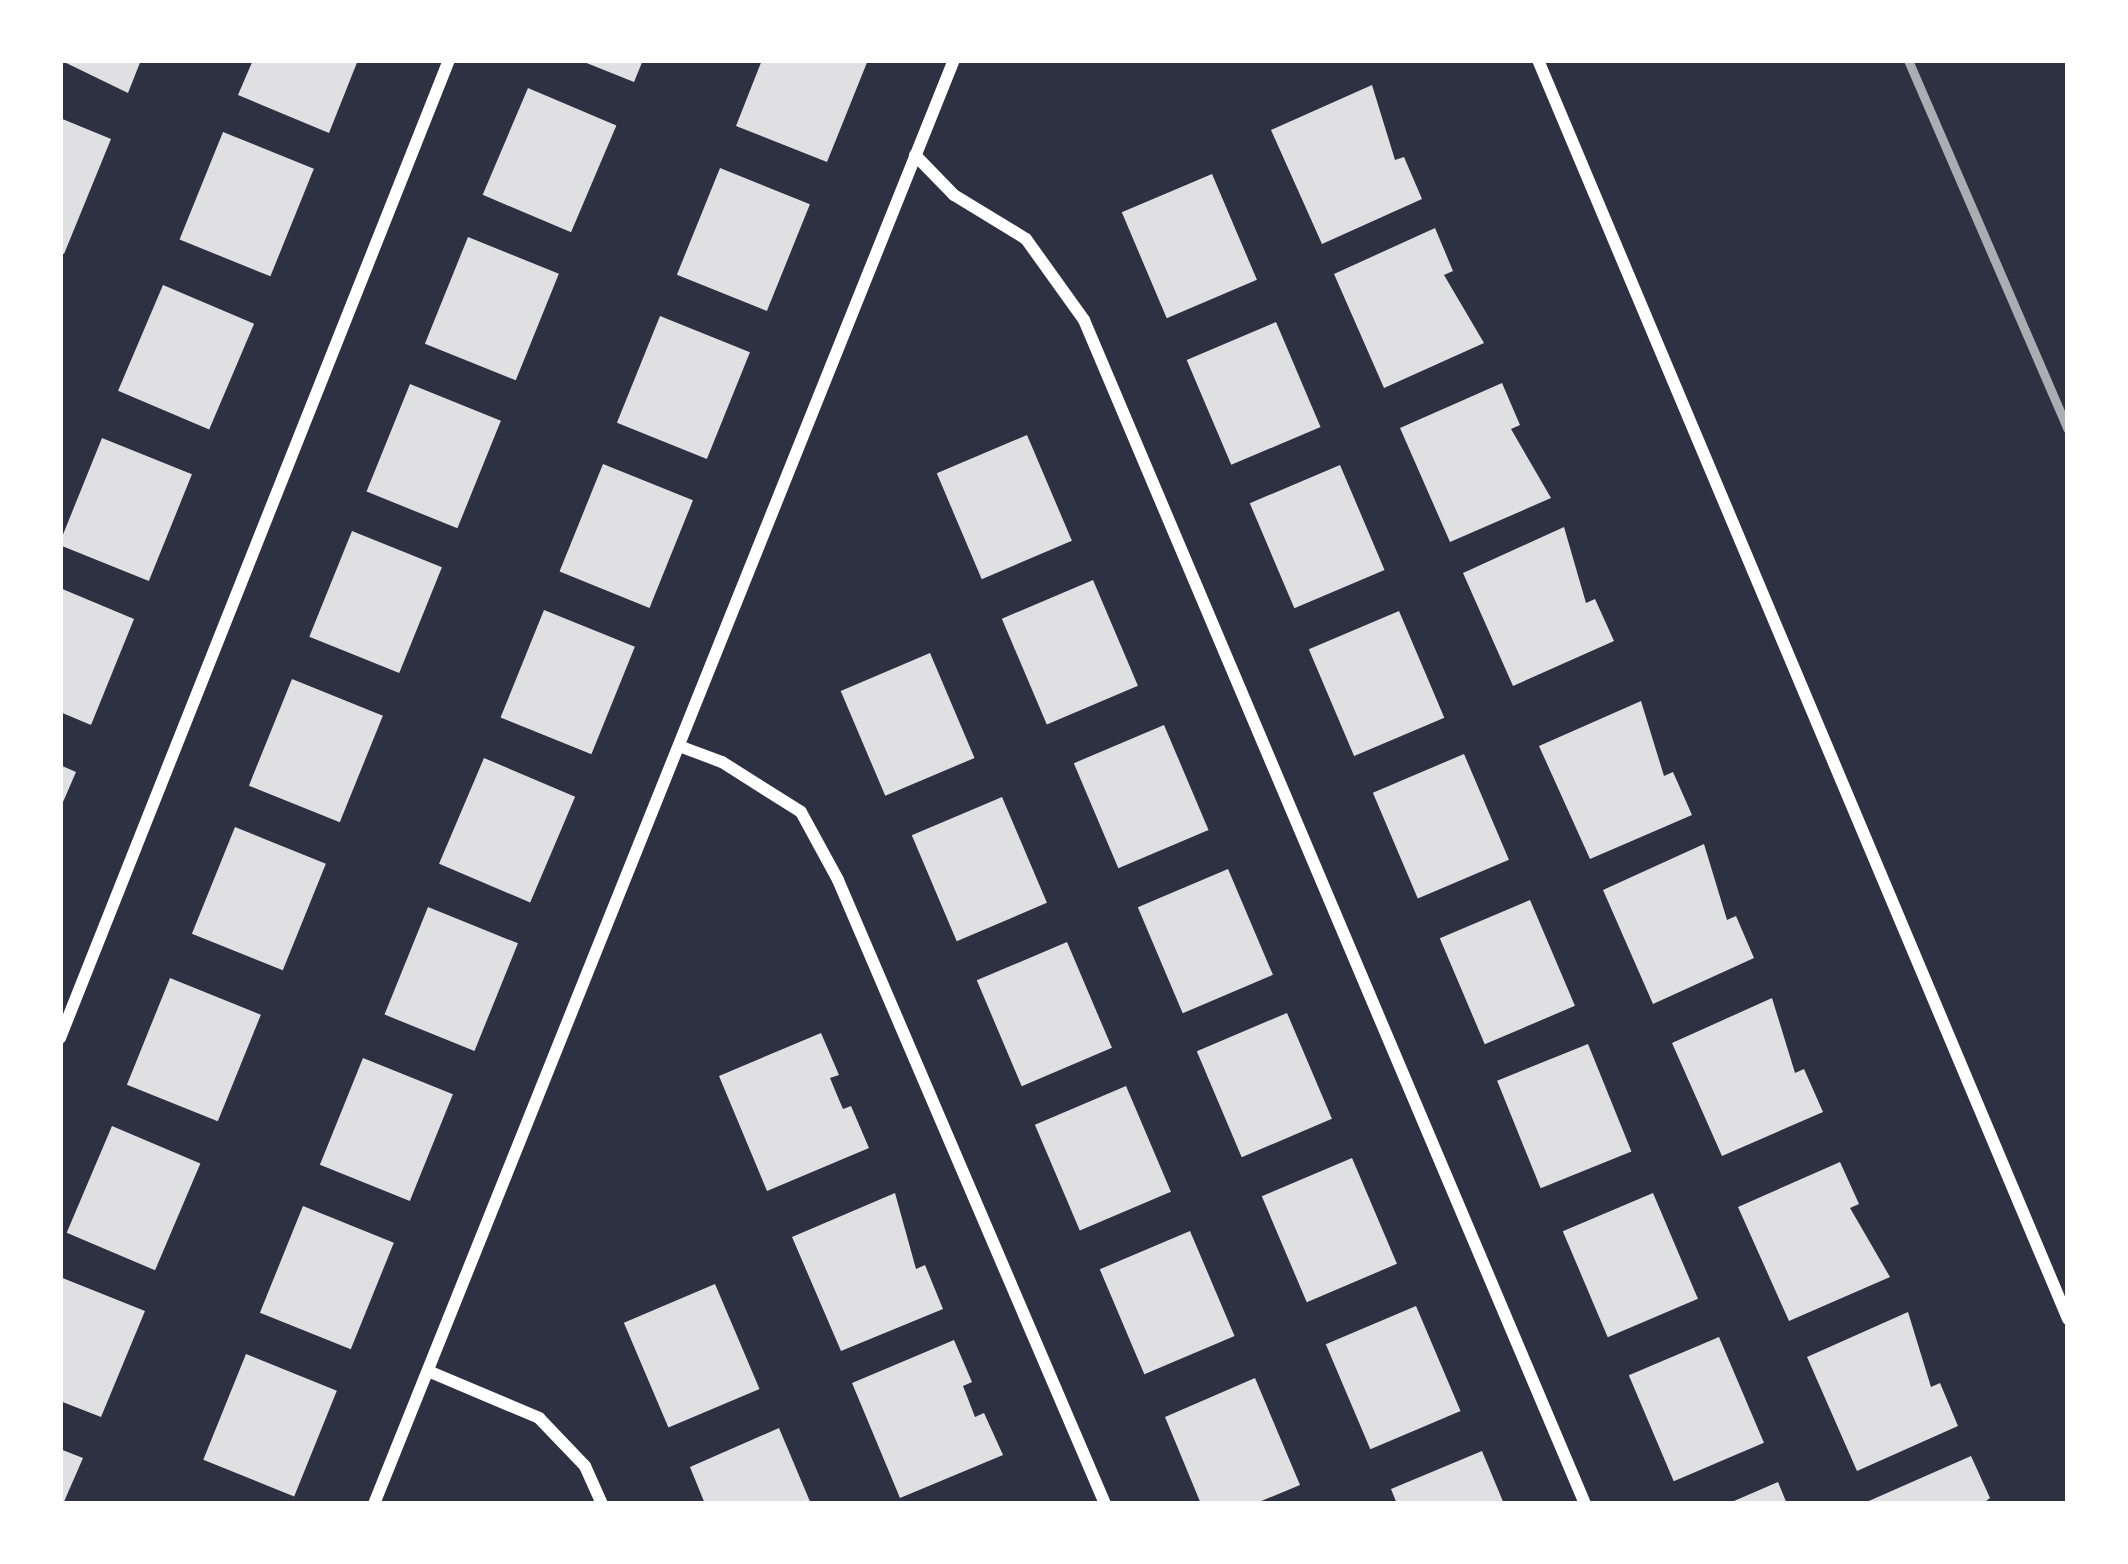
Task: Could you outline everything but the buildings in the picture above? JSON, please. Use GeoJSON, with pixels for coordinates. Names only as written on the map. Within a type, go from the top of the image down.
{"type":"FeatureCollection","features":[{"type":"Feature","properties":{"kind":"street"},"geometry":{"type":"LineString","coordinates":[[60,1038],[449,60]]}},
{"type":"Feature","properties":{"kind":"street"},"geometry":{"type":"LineString","coordinates":[[374,1504],[954,60]]}},
{"type":"Feature","properties":{"kind":"street"},"geometry":{"type":"LineString","coordinates":[[1538,60],[2068,1318]]}},
{"type":"Feature","properties":{"kind":"street"},"geometry":{"type":"LineString","coordinates":[[915,155],[954,195],[1026,238],[1084,320],[1585,1504]]}},
{"type":"Feature","properties":{"kind":"street"},"geometry":{"type":"LineString","coordinates":[[679,746],[722,762],[801,812],[838,880],[1105,1504]]}},
{"type":"Feature","properties":{"kind":"street"},"geometry":{"type":"LineString","coordinates":[[428,1371],[539,1418],[585,1466],[602,1504]]}},
{"type":"Feature","properties":{"kind":"railway"},"geometry":{"type":"LineString","coordinates":[[1908,60],[2068,429]]}}]}
